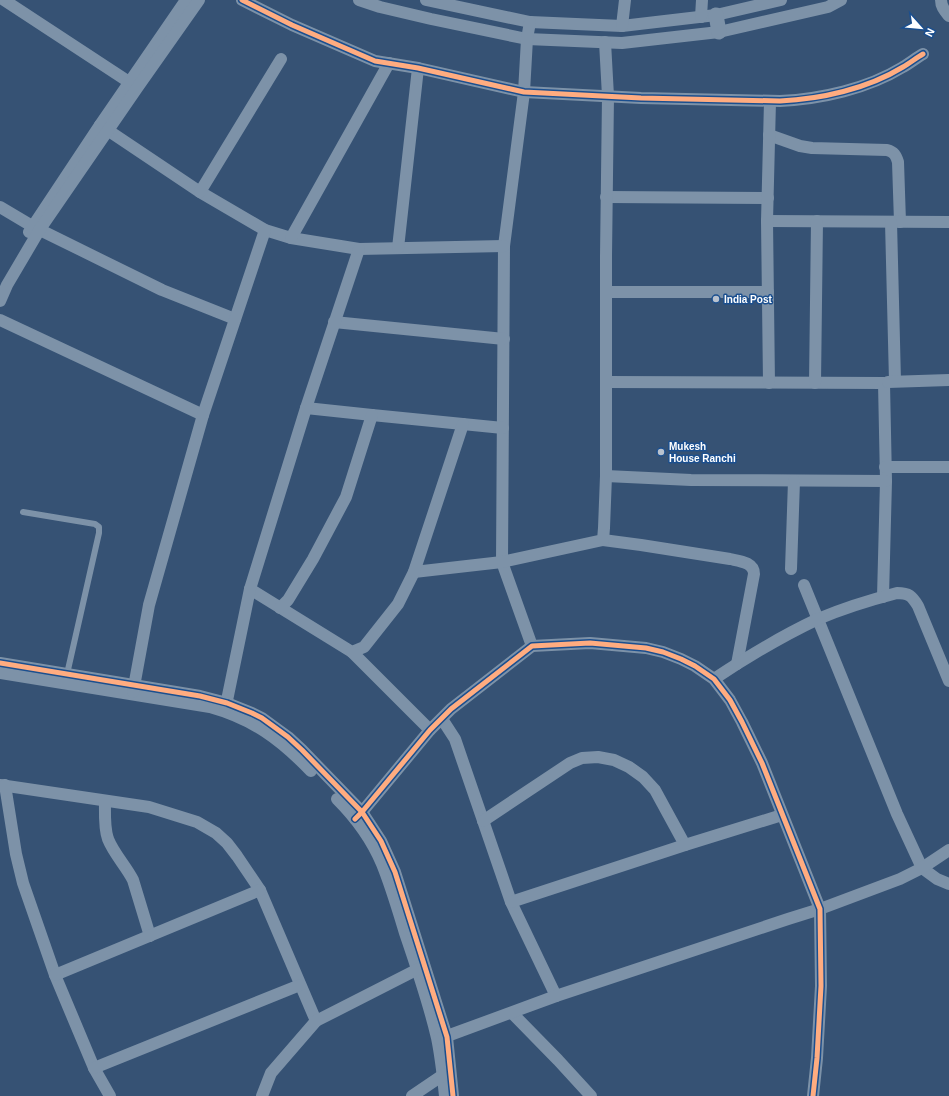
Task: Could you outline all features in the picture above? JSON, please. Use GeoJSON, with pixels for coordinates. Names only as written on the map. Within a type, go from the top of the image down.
{"type":"FeatureCollection","features":[{"type":"Feature","properties":{"kind":"street"},"geometry":{"type":"LineString","coordinates":[[4,0],[129,82]]}},
{"type":"Feature","properties":{"kind":"street"},"geometry":{"type":"LineString","coordinates":[[104,128],[129,82],[186,0]]}},
{"type":"Feature","properties":{"kind":"street"},"geometry":{"type":"LineString","coordinates":[[0,284],[104,128],[137,88],[199,0]]}},
{"type":"Feature","properties":{"kind":"street"},"geometry":{"type":"LineString","coordinates":[[242,0],[375,61],[418,68],[524,92],[770,101],[802,100],[862,86],[887,76],[923,54]]}},
{"type":"Feature","properties":{"kind":"street"},"geometry":{"type":"LineString","coordinates":[[359,0],[380,7],[431,19],[527,39],[622,43],[719,32],[828,7],[842,0]]}},
{"type":"Feature","properties":{"kind":"street"},"geometry":{"type":"LineString","coordinates":[[426,0],[530,22],[622,26],[716,15],[781,0]]}},
{"type":"Feature","properties":{"kind":"street"},"geometry":{"type":"LineString","coordinates":[[622,26],[624,0]]}},
{"type":"Feature","properties":{"kind":"street"},"geometry":{"type":"LineString","coordinates":[[701,17],[702,0]]}},
{"type":"Feature","properties":{"kind":"street"},"geometry":{"type":"LineString","coordinates":[[941,0],[944,10],[949,16]]}},
{"type":"Feature","properties":{"kind":"street"},"geometry":{"type":"LineString","coordinates":[[716,15],[719,32]]}},
{"type":"Feature","properties":{"kind":"street"},"geometry":{"type":"LineString","coordinates":[[530,22],[527,39],[524,92],[504,246],[502,562],[532,646]]}},
{"type":"Feature","properties":{"kind":"street"},"geometry":{"type":"LineString","coordinates":[[603,540],[606,476],[606,196],[608,96],[605,42]]}},
{"type":"Feature","properties":{"kind":"street"},"geometry":{"type":"LineString","coordinates":[[200,192],[281,58]]}},
{"type":"Feature","properties":{"kind":"street"},"geometry":{"type":"LineString","coordinates":[[291,238],[389,63]]}},
{"type":"Feature","properties":{"kind":"street"},"geometry":{"type":"LineString","coordinates":[[398,248],[418,68]]}},
{"type":"Feature","properties":{"kind":"street"},"geometry":{"type":"LineString","coordinates":[[768,383],[767,221],[770,101]]}},
{"type":"Feature","properties":{"kind":"street"},"geometry":{"type":"LineString","coordinates":[[104,128],[200,192],[265,230],[291,238],[359,249],[504,246]]}},
{"type":"Feature","properties":{"kind":"street"},"geometry":{"type":"LineString","coordinates":[[769,135],[800,146],[812,148],[887,150],[893,152],[898,162],[886,467],[883,597]]}},
{"type":"Feature","properties":{"kind":"street"},"geometry":{"type":"LineString","coordinates":[[606,196],[768,198]]}},
{"type":"Feature","properties":{"kind":"street"},"geometry":{"type":"LineString","coordinates":[[0,207],[36,228],[162,290],[235,320]]}},
{"type":"Feature","properties":{"kind":"street"},"geometry":{"type":"LineString","coordinates":[[767,221],[949,222]]}},
{"type":"Feature","properties":{"kind":"street"},"geometry":{"type":"LineString","coordinates":[[815,383],[816,221]]}},
{"type":"Feature","properties":{"kind":"street"},"geometry":{"type":"LineString","coordinates":[[0,301],[36,228]]}},
{"type":"Feature","properties":{"kind":"street"},"geometry":{"type":"LineString","coordinates":[[134,690],[149,605],[203,415],[265,230]]}},
{"type":"Feature","properties":{"kind":"street"},"geometry":{"type":"LineString","coordinates":[[226,707],[250,589],[306,408],[359,249]]}},
{"type":"Feature","properties":{"kind":"street"},"geometry":{"type":"LineString","coordinates":[[606,292],[768,292]]}},
{"type":"Feature","properties":{"kind":"street"},"geometry":{"type":"LineString","coordinates":[[0,320],[203,415]]}},
{"type":"Feature","properties":{"kind":"street"},"geometry":{"type":"LineString","coordinates":[[334,322],[504,339]]}},
{"type":"Feature","properties":{"kind":"street"},"geometry":{"type":"LineString","coordinates":[[606,382],[815,383],[949,380]]}},
{"type":"Feature","properties":{"kind":"street"},"geometry":{"type":"LineString","coordinates":[[306,408],[372,416],[503,428]]}},
{"type":"Feature","properties":{"kind":"street"},"geometry":{"type":"LineString","coordinates":[[280,608],[288,600],[313,559],[346,497],[372,416]]}},
{"type":"Feature","properties":{"kind":"street"},"geometry":{"type":"LineString","coordinates":[[352,652],[364,647],[398,604],[414,572],[463,424]]}},
{"type":"Feature","properties":{"kind":"street"},"geometry":{"type":"LineString","coordinates":[[886,467],[949,467]]}},
{"type":"Feature","properties":{"kind":"street"},"geometry":{"type":"LineString","coordinates":[[606,476],[691,480],[886,481]]}},
{"type":"Feature","properties":{"kind":"street"},"geometry":{"type":"LineString","coordinates":[[791,568],[794,481]]}},
{"type":"Feature","properties":{"kind":"street"},"geometry":{"type":"LineString","coordinates":[[414,572],[502,562],[603,540],[641,544],[730,559],[752,566],[754,570],[736,664]]}},
{"type":"Feature","properties":{"kind":"street"},"geometry":{"type":"LineString","coordinates":[[804,585],[894,808],[922,868],[937,879],[949,884]]}},
{"type":"Feature","properties":{"kind":"street"},"geometry":{"type":"LineString","coordinates":[[250,589],[352,652],[430,730]]}},
{"type":"Feature","properties":{"kind":"street"},"geometry":{"type":"LineString","coordinates":[[714,679],[736,664],[818,619],[848,607],[897,593],[905,593],[914,599],[918,606],[949,681]]}},
{"type":"Feature","properties":{"kind":"street"},"geometry":{"type":"LineString","coordinates":[[358,816],[430,730],[451,710],[532,646],[590,643],[646,648],[663,652],[695,666],[714,679],[730,700],[753,743],[820,910],[822,986],[813,1096]]}},
{"type":"Feature","properties":{"kind":"street"},"geometry":{"type":"LineString","coordinates":[[0,663],[67,674],[134,690]]}},
{"type":"Feature","properties":{"kind":"street"},"geometry":{"type":"LineString","coordinates":[[0,673],[134,690],[200,696],[226,707],[243,709],[262,718],[288,737],[302,750],[381,841],[392,865],[442,1038],[447,1074],[453,1096]]}},
{"type":"Feature","properties":{"kind":"street"},"geometry":{"type":"LineString","coordinates":[[442,719],[455,739],[511,902],[556,996]]}},
{"type":"Feature","properties":{"kind":"street"},"geometry":{"type":"LineString","coordinates":[[484,821],[570,763],[582,758],[598,757],[614,760],[629,767],[643,777],[655,790],[685,845]]}},
{"type":"Feature","properties":{"kind":"street"},"geometry":{"type":"LineString","coordinates":[[110,1096],[94,1068],[55,975],[23,882],[2,785],[149,807],[197,822],[216,833],[227,843],[260,890],[316,1021]]}},
{"type":"Feature","properties":{"kind":"street"},"geometry":{"type":"LineString","coordinates":[[105,801],[106,832],[108,839],[112,848],[133,880],[150,936]]}},
{"type":"Feature","properties":{"kind":"street"},"geometry":{"type":"LineString","coordinates":[[511,902],[782,815]]}},
{"type":"Feature","properties":{"kind":"street"},"geometry":{"type":"LineString","coordinates":[[442,1038],[556,996],[788,919],[820,910],[900,879],[922,868],[949,850]]}},
{"type":"Feature","properties":{"kind":"street"},"geometry":{"type":"LineString","coordinates":[[55,975],[260,890]]}},
{"type":"Feature","properties":{"kind":"street"},"geometry":{"type":"LineString","coordinates":[[262,1096],[271,1073],[316,1021],[421,967]]}},
{"type":"Feature","properties":{"kind":"street"},"geometry":{"type":"LineString","coordinates":[[94,1068],[300,985]]}},
{"type":"Feature","properties":{"kind":"street"},"geometry":{"type":"LineString","coordinates":[[512,1013],[592,1096]]}},
{"type":"Feature","properties":{"kind":"street"},"geometry":{"type":"LineString","coordinates":[[412,1096],[447,1074]]}},
{"type":"Feature","properties":{"kind":"street"},"geometry":{"type":"LineString","coordinates":[[445,1096],[447,1074]]}},
{"type":"Feature","properties":{"kind":"lane"},"geometry":{"type":"LineString","coordinates":[[23,512],[96,524],[98,527],[99,533],[67,674]]}},
{"type":"Feature","properties":{"kind":"cycle path"},"geometry":{"type":"LineString","coordinates":[[242,0],[292,25],[375,61],[418,68],[524,92],[641,98],[780,101],[796,100],[843,92],[859,87],[889,75],[923,54]]}},
{"type":"Feature","properties":{"kind":"cycle path"},"geometry":{"type":"LineString","coordinates":[[355,819],[430,730],[451,709],[532,646],[590,643],[646,648],[663,652],[695,666],[714,679],[730,700],[742,722],[762,763],[820,909],[821,986],[817,1058],[813,1096]]}},
{"type":"Feature","properties":{"kind":"cycle path"},"geometry":{"type":"LineString","coordinates":[[0,663],[200,696],[227,703],[262,718],[288,737],[302,750],[362,812],[381,841],[395,872],[447,1037],[453,1096]]}},
{"type":"Feature","properties":{"kind":"place","name":"India Post"},"geometry":{"type":"Point","coordinates":[716,299]}},
{"type":"Feature","properties":{"kind":"place","name":"Mukesh House Ranchi"},"geometry":{"type":"Point","coordinates":[661,452]}}]}
